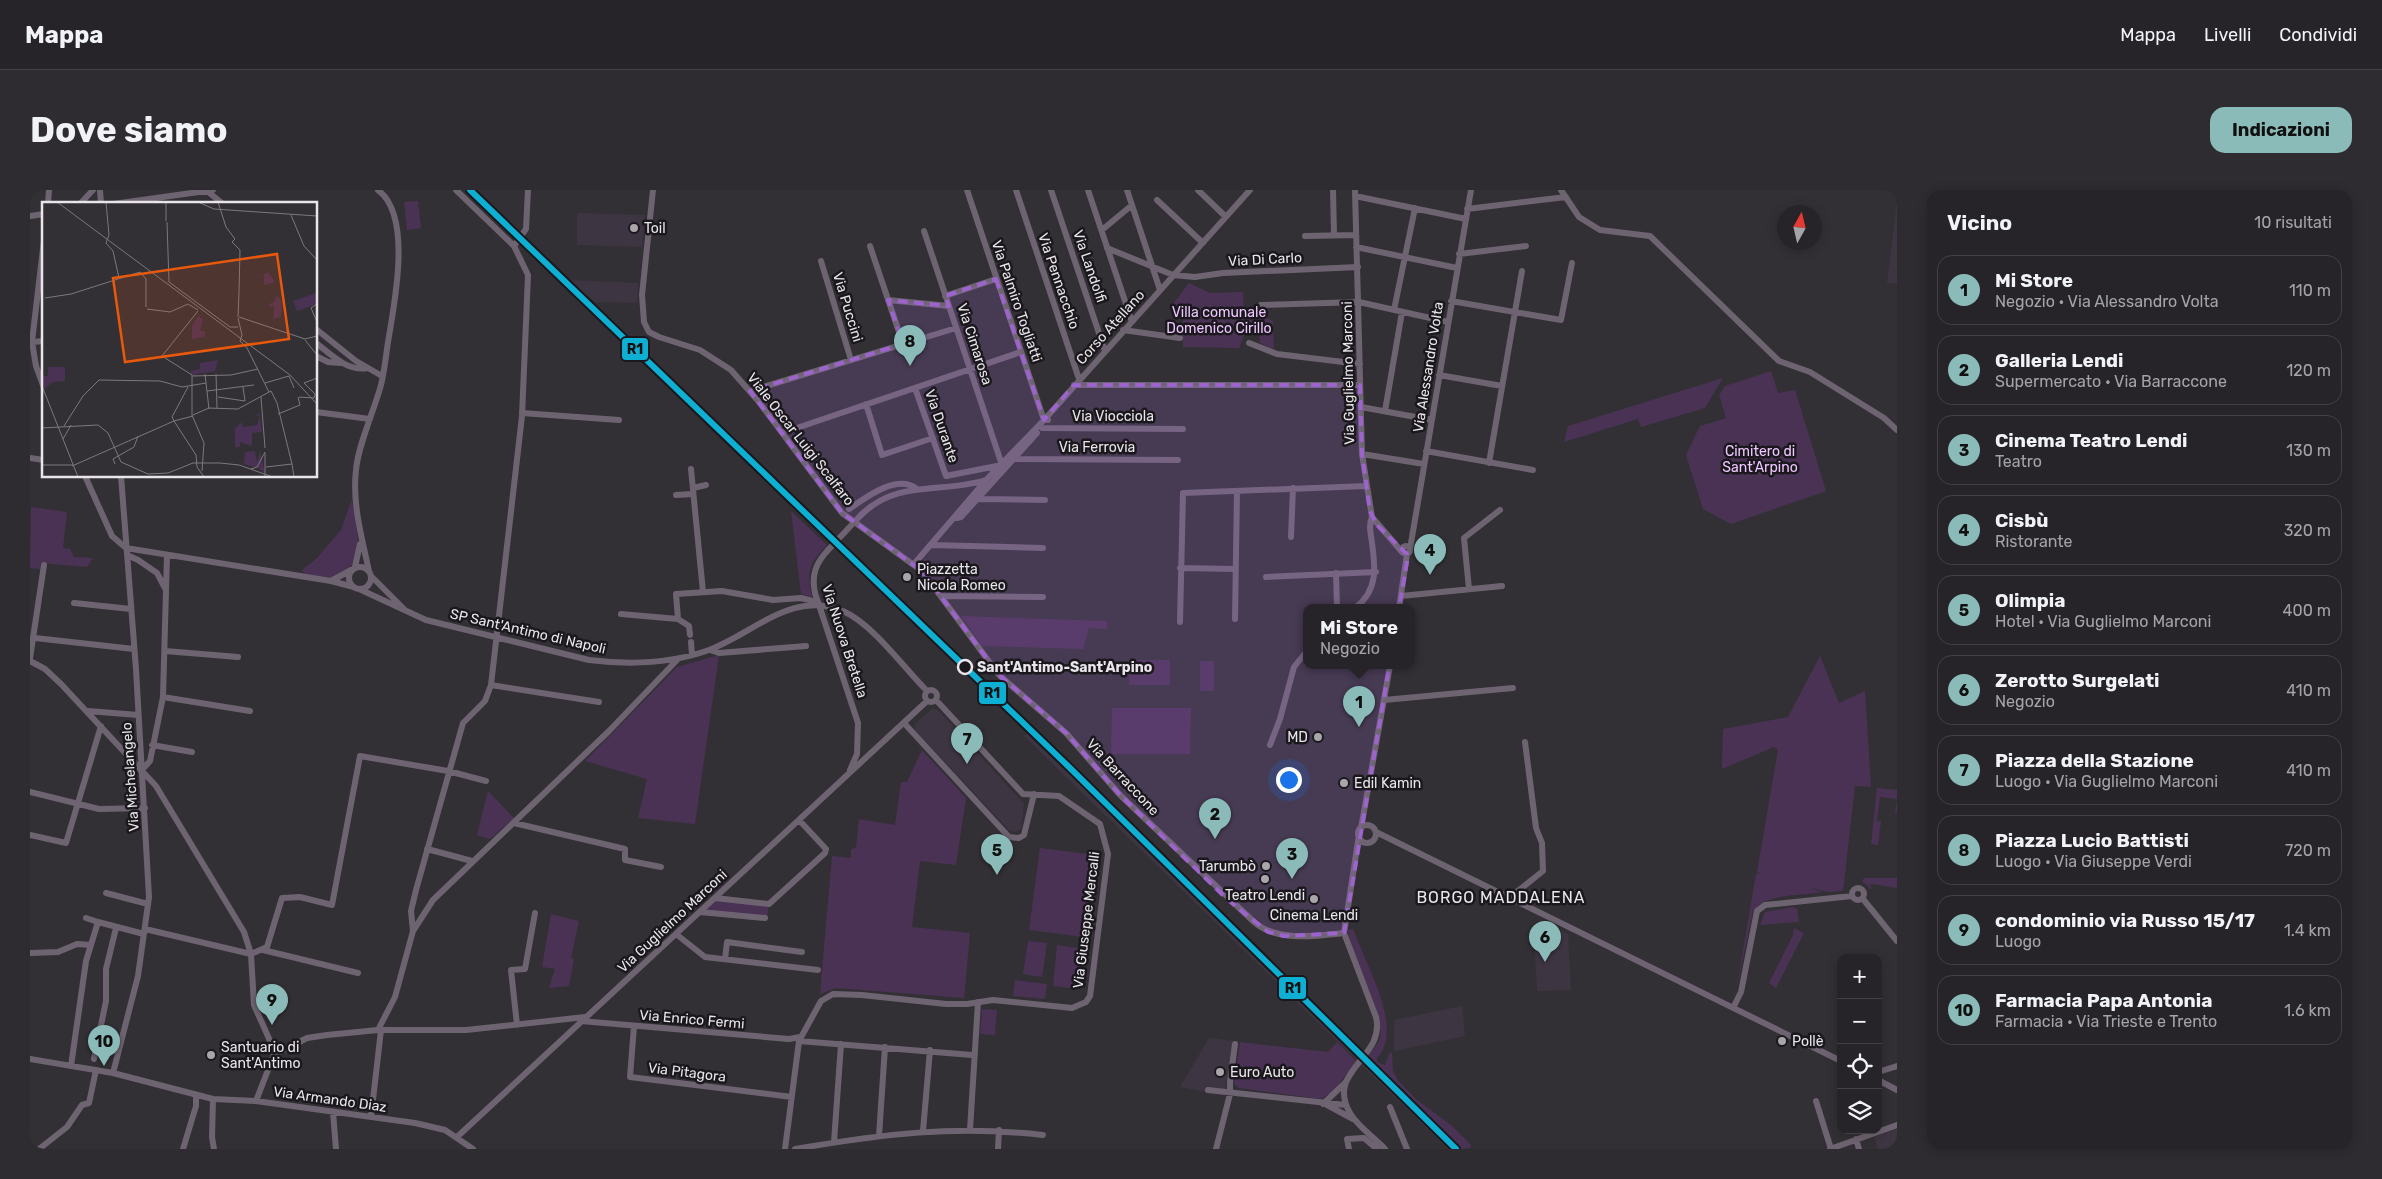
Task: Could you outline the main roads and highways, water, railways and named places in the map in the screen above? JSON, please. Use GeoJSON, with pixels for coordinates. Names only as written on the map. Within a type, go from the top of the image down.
{"type":"FeatureCollection","features":[{"type":"Feature","properties":{"kind":"place","name":"Toil"},"geometry":{"type":"Point","coordinates":[634,228]}},
{"type":"Feature","properties":{"kind":"place","name":"Piazza Lucio Battisti"},"geometry":{"type":"Point","coordinates":[910,366]}},
{"type":"Feature","properties":{"kind":"place","name":"Cisbù"},"geometry":{"type":"Point","coordinates":[1430,575]}},
{"type":"Feature","properties":{"kind":"place","name":"Piazzetta Nicola Romeo"},"geometry":{"type":"Point","coordinates":[907,577]}},
{"type":"Feature","properties":{"kind":"place","name":"Sant'Antimo-Sant'Arpino"},"geometry":{"type":"Point","coordinates":[965,667]}},
{"type":"Feature","properties":{"kind":"place","name":"Mi Store"},"geometry":{"type":"Point","coordinates":[1359,727]}},
{"type":"Feature","properties":{"kind":"place","name":"MD"},"geometry":{"type":"Point","coordinates":[1318,737]}},
{"type":"Feature","properties":{"kind":"place","name":"Piazza della Stazione"},"geometry":{"type":"Point","coordinates":[967,764]}},
{"type":"Feature","properties":{"kind":"place","name":"Edil Kamin"},"geometry":{"type":"Point","coordinates":[1344,783]}},
{"type":"Feature","properties":{"kind":"place","name":"Galleria Lendi"},"geometry":{"type":"Point","coordinates":[1215,839]}},
{"type":"Feature","properties":{"kind":"place","name":"Tarumbò"},"geometry":{"type":"Point","coordinates":[1266,866]}},
{"type":"Feature","properties":{"kind":"place","name":"Olimpia"},"geometry":{"type":"Point","coordinates":[997,875]}},
{"type":"Feature","properties":{"kind":"place","name":"Teatro Lendi"},"geometry":{"type":"Point","coordinates":[1265,879]}},
{"type":"Feature","properties":{"kind":"place","name":"Cinema Teatro Lendi"},"geometry":{"type":"Point","coordinates":[1292,879]}},
{"type":"Feature","properties":{"kind":"place","name":"Cinema Lendi"},"geometry":{"type":"Point","coordinates":[1314,899]}},
{"type":"Feature","properties":{"kind":"place","name":"Zerotto Surgelati"},"geometry":{"type":"Point","coordinates":[1545,962]}},
{"type":"Feature","properties":{"kind":"place","name":"condominio via Russo 15/17"},"geometry":{"type":"Point","coordinates":[272,1025]}},
{"type":"Feature","properties":{"kind":"place","name":"Pollè"},"geometry":{"type":"Point","coordinates":[1782,1041]}},
{"type":"Feature","properties":{"kind":"place","name":"Santuario di Sant'Antimo"},"geometry":{"type":"Point","coordinates":[211,1055]}},
{"type":"Feature","properties":{"kind":"place","name":"Farmacia Papa Antonia"},"geometry":{"type":"Point","coordinates":[104,1066]}},
{"type":"Feature","properties":{"kind":"place","name":"Euro Auto"},"geometry":{"type":"Point","coordinates":[1220,1072]}},
{"type":"Feature","properties":{"kind":"district","name":"BORGO MADDALENA"},"geometry":{"type":"Point","coordinates":[1501,897]}},
{"type":"Feature","properties":{"kind":"park label","name":"Villa comunale Domenico Cirillo"},"geometry":{"type":"Point","coordinates":[1219,320]}},
{"type":"Feature","properties":{"kind":"park label","name":"Cimitero di Sant'Arpino"},"geometry":{"type":"Point","coordinates":[1760,460]}}]}
